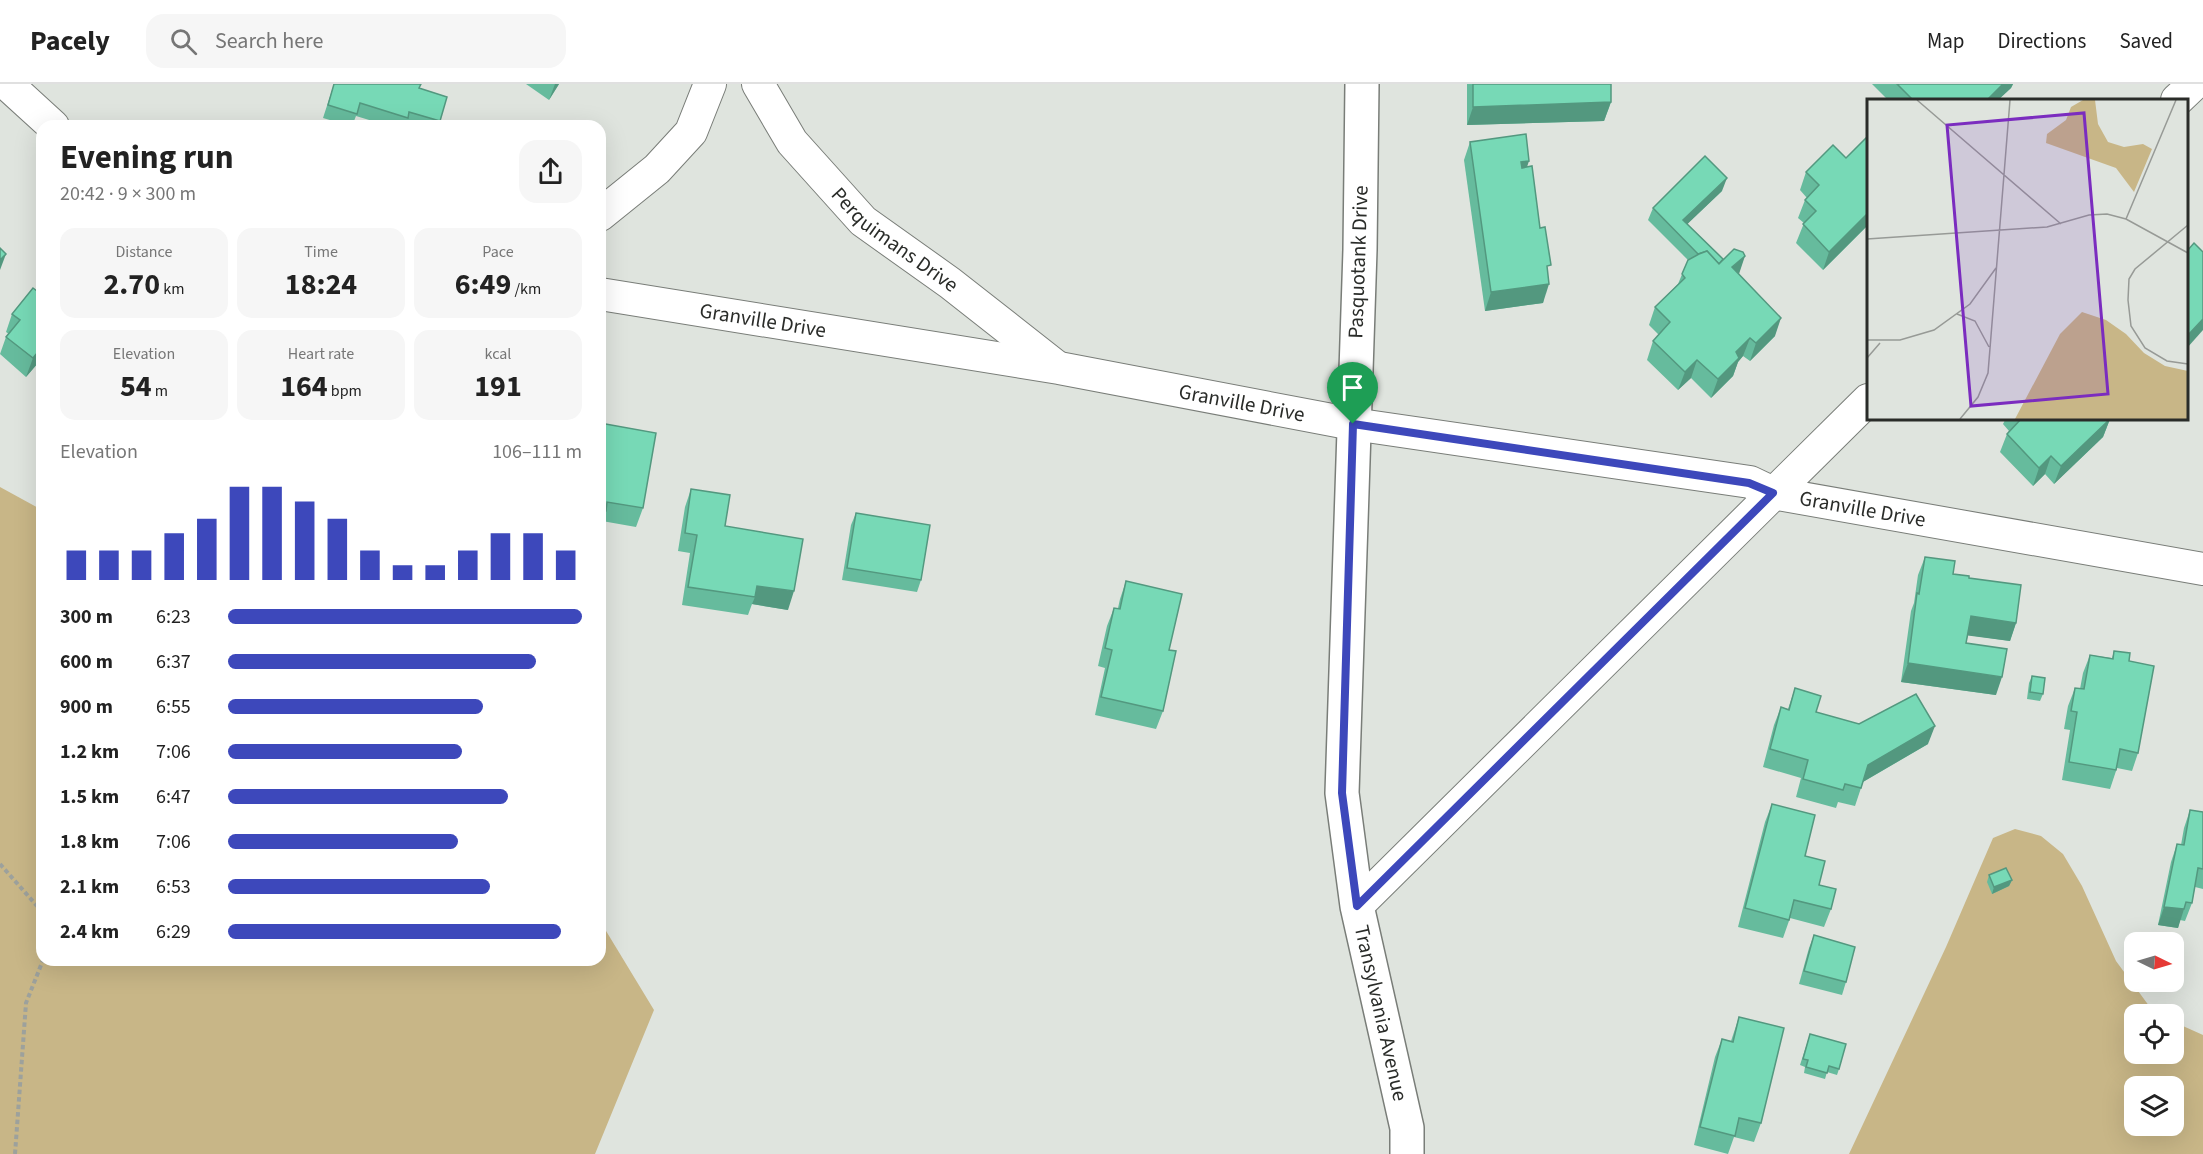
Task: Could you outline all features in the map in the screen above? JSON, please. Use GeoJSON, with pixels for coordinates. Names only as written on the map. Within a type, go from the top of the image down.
{"type":"FeatureCollection","features":[{"type":"Feature","properties":{"kind":"street"},"geometry":{"type":"LineString","coordinates":[[7,84],[46,120]]}},
{"type":"Feature","properties":{"kind":"street"},"geometry":{"type":"LineString","coordinates":[[606,210],[657,169],[691,132],[710,84]]}},
{"type":"Feature","properties":{"kind":"street","name":"Perquimans Drive"},"geometry":{"type":"LineString","coordinates":[[758,84],[792,142],[863,221],[950,283],[1059,368]]}},
{"type":"Feature","properties":{"kind":"street","name":"Pasquotank Drive"},"geometry":{"type":"LineString","coordinates":[[1357,906],[1342,793],[1360,250],[1362,84]]}},
{"type":"Feature","properties":{"kind":"street"},"geometry":{"type":"LineString","coordinates":[[2178,99],[2194,84]]}},
{"type":"Feature","properties":{"kind":"street","name":"Granville Drive"},"geometry":{"type":"LineString","coordinates":[[606,295],[1059,368],[1353,424],[1749,483],[1773,493],[2203,569]]}},
{"type":"Feature","properties":{"kind":"street","name":"Transylvania Avenue"},"geometry":{"type":"LineString","coordinates":[[1407,1154],[1407,1128],[1357,906],[1867,402]]}},
{"type":"Feature","properties":{"kind":"path"},"geometry":{"type":"LineString","coordinates":[[0,864],[36,905]]}},
{"type":"Feature","properties":{"kind":"path"},"geometry":{"type":"LineString","coordinates":[[15,1154],[26,1003],[41,966]]}},
{"type":"Feature","properties":{"kind":"shaded area"},"geometry":{"type":"Polygon","coordinates":[[[0,487],[36,507],[36,966],[606,966],[606,931],[654,1010],[595,1154],[0,1154],[0,487]]]}},
{"type":"Feature","properties":{"kind":"shaded area"},"geometry":{"type":"Polygon","coordinates":[[[2015,829],[2041,836],[2063,854],[2082,886],[2116,961],[2124,972],[2124,992],[2139,992],[2148,1004],[2124,1004],[2124,1064],[2184,1064],[2184,1026],[2203,1035],[2203,1154],[1849,1154],[1946,947],[1993,838],[2015,829]]]}},
{"type":"Feature","properties":{"kind":"building"},"geometry":{"type":"Polygon","coordinates":[[[334,84],[421,84],[419,88],[447,97],[440,120],[409,112],[408,118],[360,103],[357,114],[328,105],[334,84]]]}},
{"type":"Feature","properties":{"kind":"building"},"geometry":{"type":"Polygon","coordinates":[[[1473,84],[1611,84],[1611,102],[1473,107],[1473,84]]]}},
{"type":"Feature","properties":{"kind":"building"},"geometry":{"type":"Polygon","coordinates":[[[1897,84],[2003,84],[1988,99],[1912,99],[1897,84]]]}},
{"type":"Feature","properties":{"kind":"building"},"geometry":{"type":"Polygon","coordinates":[[[1526,134],[1529,161],[1521,162],[1522,168],[1532,166],[1540,228],[1545,227],[1551,265],[1547,266],[1549,284],[1491,292],[1470,142],[1526,134]]]}},
{"type":"Feature","properties":{"kind":"building"},"geometry":{"type":"Polygon","coordinates":[[[1867,139],[1867,214],[1829,252],[1803,224],[1816,211],[1805,200],[1819,185],[1806,172],[1833,145],[1846,158],[1867,139]]]}},
{"type":"Feature","properties":{"kind":"building"},"geometry":{"type":"Polygon","coordinates":[[[1705,156],[1727,178],[1683,220],[1723,259],[1719,264],[1707,251],[1698,254],[1653,208],[1705,156]]]}},
{"type":"Feature","properties":{"kind":"building"},"geometry":{"type":"Polygon","coordinates":[[[2194,243],[2203,252],[2203,319],[2188,335],[2188,250],[2194,243]]]}},
{"type":"Feature","properties":{"kind":"building"},"geometry":{"type":"Polygon","coordinates":[[[0,248],[6,254],[0,260],[0,248]]]}},
{"type":"Feature","properties":{"kind":"building"},"geometry":{"type":"Polygon","coordinates":[[[1734,249],[1743,252],[1745,256],[1732,267],[1781,318],[1756,343],[1750,338],[1736,352],[1739,358],[1718,379],[1697,360],[1685,372],[1653,341],[1670,322],[1655,307],[1685,278],[1682,274],[1688,260],[1707,251],[1719,264],[1734,249]]]}},
{"type":"Feature","properties":{"kind":"building"},"geometry":{"type":"Polygon","coordinates":[[[33,288],[36,290],[36,354],[33,358],[6,337],[20,320],[12,314],[33,288]]]}},
{"type":"Feature","properties":{"kind":"building"},"geometry":{"type":"Polygon","coordinates":[[[2020,420],[2109,420],[2061,466],[2051,456],[2039,468],[2007,434],[2020,420]]]}},
{"type":"Feature","properties":{"kind":"building"},"geometry":{"type":"Polygon","coordinates":[[[606,424],[656,433],[643,508],[607,502],[606,511],[606,424]]]}},
{"type":"Feature","properties":{"kind":"building"},"geometry":{"type":"Polygon","coordinates":[[[691,489],[730,495],[725,526],[803,539],[794,591],[757,586],[755,597],[688,587],[697,535],[685,533],[691,489]]]}},
{"type":"Feature","properties":{"kind":"building"},"geometry":{"type":"Polygon","coordinates":[[[856,513],[930,525],[921,580],[847,568],[856,513]]]}},
{"type":"Feature","properties":{"kind":"building"},"geometry":{"type":"Polygon","coordinates":[[[1925,557],[1955,561],[1953,574],[2021,585],[2016,623],[1971,616],[1966,643],[2007,649],[2002,677],[1908,663],[1917,593],[1919,594],[1925,557]]]}},
{"type":"Feature","properties":{"kind":"building"},"geometry":{"type":"Polygon","coordinates":[[[1126,581],[1182,594],[1169,650],[1176,651],[1163,711],[1101,697],[1112,650],[1105,648],[1114,608],[1120,609],[1126,581]]]}},
{"type":"Feature","properties":{"kind":"building"},"geometry":{"type":"Polygon","coordinates":[[[2114,651],[2130,653],[2129,661],[2154,666],[2138,753],[2120,749],[2116,770],[2069,762],[2077,712],[2071,711],[2075,688],[2084,689],[2090,655],[2113,659],[2114,651]]]}},
{"type":"Feature","properties":{"kind":"building"},"geometry":{"type":"Polygon","coordinates":[[[2032,676],[2045,678],[2043,694],[2030,692],[2032,676]]]}},
{"type":"Feature","properties":{"kind":"building"},"geometry":{"type":"Polygon","coordinates":[[[1795,688],[1821,696],[1816,712],[1859,724],[1916,694],[1935,726],[1868,765],[1861,788],[1845,784],[1843,790],[1803,779],[1808,760],[1770,749],[1781,707],[1789,710],[1795,688]]]}},
{"type":"Feature","properties":{"kind":"building"},"geometry":{"type":"Polygon","coordinates":[[[1772,804],[1815,815],[1805,856],[1825,861],[1819,885],[1836,889],[1831,909],[1794,900],[1789,920],[1745,908],[1772,804]]]}},
{"type":"Feature","properties":{"kind":"building"},"geometry":{"type":"Polygon","coordinates":[[[2190,810],[2203,812],[2203,869],[2198,868],[2192,903],[2186,902],[2184,909],[2164,907],[2177,844],[2184,845],[2190,810]]]}},
{"type":"Feature","properties":{"kind":"building"},"geometry":{"type":"Polygon","coordinates":[[[2006,868],[2012,880],[1994,887],[1989,875],[2006,868]]]}},
{"type":"Feature","properties":{"kind":"building"},"geometry":{"type":"Polygon","coordinates":[[[1814,935],[1855,947],[1846,982],[1804,971],[1814,935]]]}},
{"type":"Feature","properties":{"kind":"building"},"geometry":{"type":"Polygon","coordinates":[[[1739,1017],[1784,1028],[1761,1123],[1739,1118],[1735,1136],[1700,1127],[1722,1039],[1733,1042],[1739,1017]]]}},
{"type":"Feature","properties":{"kind":"building"},"geometry":{"type":"Polygon","coordinates":[[[1810,1034],[1846,1044],[1839,1069],[1829,1066],[1827,1073],[1806,1067],[1808,1060],[1803,1059],[1810,1034]]]}},
{"type":"Feature","properties":{"kind":"route"},"geometry":{"type":"LineString","coordinates":[[1353,424],[1749,483],[1773,493],[1357,906],[1342,793],[1353,424]]}}]}
